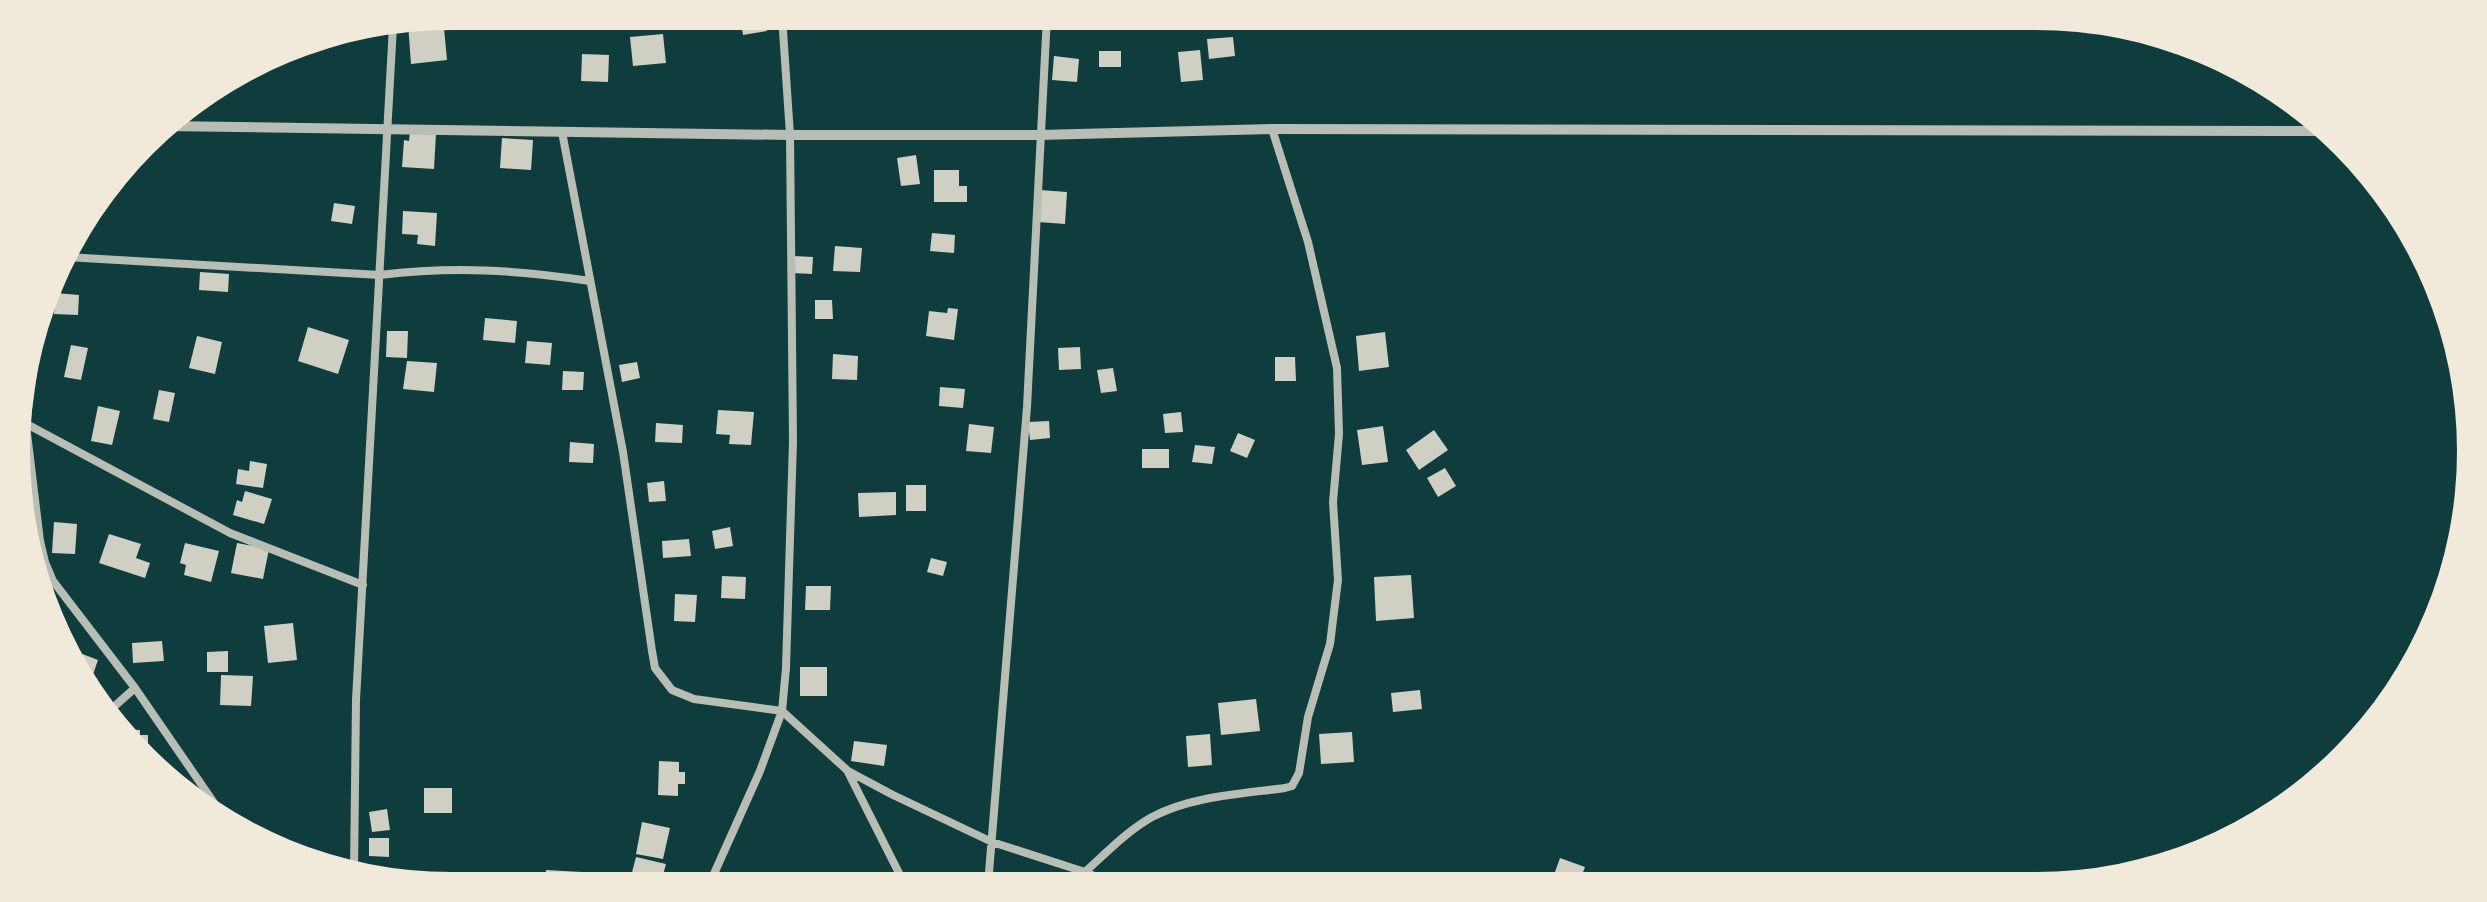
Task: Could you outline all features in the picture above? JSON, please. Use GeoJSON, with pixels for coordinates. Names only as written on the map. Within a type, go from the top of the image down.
{"type":"FeatureCollection","features":[{"type":"Feature","properties":{"kind":"street"},"geometry":{"type":"LineString","coordinates":[[715,872],[760,771],[782,711],[787,652],[793,441],[790,135],[783,30]]}},
{"type":"Feature","properties":{"kind":"street"},"geometry":{"type":"LineString","coordinates":[[989,872],[1027,407],[1046,30]]}},
{"type":"Feature","properties":{"kind":"street"},"geometry":{"type":"LineString","coordinates":[[354,861],[356,700],[393,34]]}},
{"type":"Feature","properties":{"kind":"street"},"geometry":{"type":"LineString","coordinates":[[183,126],[790,135],[1039,135],[1272,129],[2310,131]]}},
{"type":"Feature","properties":{"kind":"street"},"geometry":{"type":"LineString","coordinates":[[562,132],[623,452],[655,668],[672,690],[694,699],[782,711],[848,771],[992,842],[1085,872],[1122,838],[1153,817],[1202,799],[1292,786],[1299,773],[1308,717],[1330,644],[1338,580],[1333,502],[1339,434],[1337,368],[1308,242],[1272,129]]}},
{"type":"Feature","properties":{"kind":"street"},"geometry":{"type":"LineString","coordinates":[[77,258],[380,275],[427,269],[494,270],[590,281]]}},
{"type":"Feature","properties":{"kind":"street"},"geometry":{"type":"LineString","coordinates":[[31,427],[230,533],[363,585]]}},
{"type":"Feature","properties":{"kind":"street"},"geometry":{"type":"LineString","coordinates":[[31,473],[40,541],[53,581],[135,688],[208,795]]}},
{"type":"Feature","properties":{"kind":"street"},"geometry":{"type":"LineString","coordinates":[[116,705],[135,688]]}},
{"type":"Feature","properties":{"kind":"street"},"geometry":{"type":"LineString","coordinates":[[848,771],[898,872]]}},
{"type":"Feature","properties":{"kind":"building"},"geometry":{"type":"Polygon","coordinates":[[[444,30],[447,60],[411,64],[409,33],[444,30]]]}},
{"type":"Feature","properties":{"kind":"building"},"geometry":{"type":"Polygon","coordinates":[[[742,30],[767,30],[767,31],[743,35],[742,30]]]}},
{"type":"Feature","properties":{"kind":"building"},"geometry":{"type":"Polygon","coordinates":[[[663,34],[666,63],[633,66],[630,37],[663,34]]]}},
{"type":"Feature","properties":{"kind":"building"},"geometry":{"type":"Polygon","coordinates":[[[1233,37],[1235,56],[1209,59],[1207,39],[1233,37]]]}},
{"type":"Feature","properties":{"kind":"building"},"geometry":{"type":"Polygon","coordinates":[[[1200,50],[1203,80],[1181,82],[1178,52],[1200,50]]]}},
{"type":"Feature","properties":{"kind":"building"},"geometry":{"type":"Polygon","coordinates":[[[1099,51],[1121,51],[1121,67],[1099,67],[1099,51]]]}},
{"type":"Feature","properties":{"kind":"building"},"geometry":{"type":"Polygon","coordinates":[[[582,54],[609,55],[608,82],[581,81],[582,54]]]}},
{"type":"Feature","properties":{"kind":"building"},"geometry":{"type":"Polygon","coordinates":[[[1054,56],[1079,59],[1077,82],[1052,80],[1054,56]]]}},
{"type":"Feature","properties":{"kind":"building"},"geometry":{"type":"Polygon","coordinates":[[[410,131],[436,133],[434,169],[402,167],[404,140],[409,141],[410,131]]]}},
{"type":"Feature","properties":{"kind":"building"},"geometry":{"type":"Polygon","coordinates":[[[502,138],[533,140],[531,170],[500,168],[502,138]]]}},
{"type":"Feature","properties":{"kind":"building"},"geometry":{"type":"Polygon","coordinates":[[[916,155],[920,184],[901,186],[897,158],[916,155]]]}},
{"type":"Feature","properties":{"kind":"building"},"geometry":{"type":"Polygon","coordinates":[[[934,170],[959,170],[959,186],[967,186],[967,202],[934,202],[934,170]]]}},
{"type":"Feature","properties":{"kind":"building"},"geometry":{"type":"Polygon","coordinates":[[[1040,190],[1067,192],[1065,224],[1038,222],[1040,190]]]}},
{"type":"Feature","properties":{"kind":"building"},"geometry":{"type":"Polygon","coordinates":[[[334,203],[355,206],[352,224],[331,221],[334,203]]]}},
{"type":"Feature","properties":{"kind":"building"},"geometry":{"type":"Polygon","coordinates":[[[403,211],[437,213],[435,246],[417,244],[418,235],[402,234],[403,211]]]}},
{"type":"Feature","properties":{"kind":"building"},"geometry":{"type":"Polygon","coordinates":[[[932,233],[955,235],[954,253],[930,251],[932,233]]]}},
{"type":"Feature","properties":{"kind":"building"},"geometry":{"type":"Polygon","coordinates":[[[835,246],[862,248],[860,272],[833,271],[835,246]]]}},
{"type":"Feature","properties":{"kind":"building"},"geometry":{"type":"Polygon","coordinates":[[[793,256],[813,257],[812,274],[792,273],[793,256]]]}},
{"type":"Feature","properties":{"kind":"building"},"geometry":{"type":"Polygon","coordinates":[[[200,272],[229,274],[228,292],[199,290],[200,272]]]}},
{"type":"Feature","properties":{"kind":"building"},"geometry":{"type":"Polygon","coordinates":[[[61,293],[79,295],[78,315],[54,314],[61,293]]]}},
{"type":"Feature","properties":{"kind":"building"},"geometry":{"type":"Polygon","coordinates":[[[815,300],[832,300],[833,319],[815,319],[815,300]]]}},
{"type":"Feature","properties":{"kind":"building"},"geometry":{"type":"Polygon","coordinates":[[[948,308],[958,309],[954,340],[926,336],[929,311],[947,313],[948,308]]]}},
{"type":"Feature","properties":{"kind":"building"},"geometry":{"type":"Polygon","coordinates":[[[485,318],[517,321],[515,343],[483,340],[485,318]]]}},
{"type":"Feature","properties":{"kind":"building"},"geometry":{"type":"Polygon","coordinates":[[[308,327],[349,340],[338,374],[298,361],[308,327]]]}},
{"type":"Feature","properties":{"kind":"building"},"geometry":{"type":"Polygon","coordinates":[[[387,331],[408,331],[407,358],[386,357],[387,331]]]}},
{"type":"Feature","properties":{"kind":"building"},"geometry":{"type":"Polygon","coordinates":[[[1385,332],[1389,367],[1359,371],[1356,336],[1385,332]]]}},
{"type":"Feature","properties":{"kind":"building"},"geometry":{"type":"Polygon","coordinates":[[[197,336],[222,342],[215,374],[189,368],[197,336]]]}},
{"type":"Feature","properties":{"kind":"building"},"geometry":{"type":"Polygon","coordinates":[[[527,341],[552,343],[550,365],[525,363],[527,341]]]}},
{"type":"Feature","properties":{"kind":"building"},"geometry":{"type":"Polygon","coordinates":[[[71,345],[88,348],[81,380],[64,377],[71,345]]]}},
{"type":"Feature","properties":{"kind":"building"},"geometry":{"type":"Polygon","coordinates":[[[1080,347],[1081,369],[1059,370],[1058,348],[1080,347]]]}},
{"type":"Feature","properties":{"kind":"building"},"geometry":{"type":"Polygon","coordinates":[[[833,354],[858,356],[857,380],[832,379],[833,354]]]}},
{"type":"Feature","properties":{"kind":"building"},"geometry":{"type":"Polygon","coordinates":[[[1275,357],[1295,357],[1296,381],[1275,381],[1275,357]]]}},
{"type":"Feature","properties":{"kind":"building"},"geometry":{"type":"Polygon","coordinates":[[[407,361],[437,363],[434,392],[403,389],[407,361]]]}},
{"type":"Feature","properties":{"kind":"building"},"geometry":{"type":"Polygon","coordinates":[[[637,362],[640,378],[622,382],[619,365],[637,362]]]}},
{"type":"Feature","properties":{"kind":"building"},"geometry":{"type":"Polygon","coordinates":[[[1113,368],[1117,391],[1101,393],[1097,370],[1113,368]]]}},
{"type":"Feature","properties":{"kind":"building"},"geometry":{"type":"Polygon","coordinates":[[[563,371],[584,372],[583,390],[562,390],[563,371]]]}},
{"type":"Feature","properties":{"kind":"building"},"geometry":{"type":"Polygon","coordinates":[[[940,387],[965,389],[963,408],[939,406],[940,387]]]}},
{"type":"Feature","properties":{"kind":"building"},"geometry":{"type":"Polygon","coordinates":[[[159,390],[175,393],[169,422],[153,419],[159,390]]]}},
{"type":"Feature","properties":{"kind":"building"},"geometry":{"type":"Polygon","coordinates":[[[98,406],[120,411],[112,445],[91,441],[98,406]]]}},
{"type":"Feature","properties":{"kind":"building"},"geometry":{"type":"Polygon","coordinates":[[[718,410],[754,412],[751,445],[729,444],[730,435],[716,434],[718,410]]]}},
{"type":"Feature","properties":{"kind":"building"},"geometry":{"type":"Polygon","coordinates":[[[1181,412],[1183,432],[1165,433],[1163,414],[1181,412]]]}},
{"type":"Feature","properties":{"kind":"building"},"geometry":{"type":"Polygon","coordinates":[[[1049,421],[1050,438],[1030,440],[1028,422],[1049,421]]]}},
{"type":"Feature","properties":{"kind":"building"},"geometry":{"type":"Polygon","coordinates":[[[656,423],[683,425],[682,443],[655,442],[656,423]]]}},
{"type":"Feature","properties":{"kind":"building"},"geometry":{"type":"Polygon","coordinates":[[[969,424],[994,427],[991,453],[966,451],[969,424]]]}},
{"type":"Feature","properties":{"kind":"building"},"geometry":{"type":"Polygon","coordinates":[[[1383,426],[1388,462],[1362,465],[1357,430],[1383,426]]]}},
{"type":"Feature","properties":{"kind":"building"},"geometry":{"type":"Polygon","coordinates":[[[1434,430],[1448,450],[1419,470],[1406,450],[1434,430]]]}},
{"type":"Feature","properties":{"kind":"building"},"geometry":{"type":"Polygon","coordinates":[[[1238,433],[1255,440],[1247,458],[1230,451],[1238,433]]]}},
{"type":"Feature","properties":{"kind":"building"},"geometry":{"type":"Polygon","coordinates":[[[570,442],[594,444],[593,463],[569,462],[570,442]]]}},
{"type":"Feature","properties":{"kind":"building"},"geometry":{"type":"Polygon","coordinates":[[[1195,445],[1215,447],[1212,464],[1192,462],[1195,445]]]}},
{"type":"Feature","properties":{"kind":"building"},"geometry":{"type":"Polygon","coordinates":[[[1142,449],[1169,449],[1169,468],[1142,468],[1142,449]]]}},
{"type":"Feature","properties":{"kind":"building"},"geometry":{"type":"Polygon","coordinates":[[[250,461],[267,464],[263,488],[236,484],[238,469],[249,471],[250,461]]]}},
{"type":"Feature","properties":{"kind":"building"},"geometry":{"type":"Polygon","coordinates":[[[1445,468],[1456,486],[1438,497],[1427,478],[1445,468]]]}},
{"type":"Feature","properties":{"kind":"building"},"geometry":{"type":"Polygon","coordinates":[[[664,481],[666,501],[649,502],[647,483],[664,481]]]}},
{"type":"Feature","properties":{"kind":"building"},"geometry":{"type":"Polygon","coordinates":[[[906,485],[926,485],[926,511],[906,511],[906,485]]]}},
{"type":"Feature","properties":{"kind":"building"},"geometry":{"type":"Polygon","coordinates":[[[245,491],[272,499],[264,524],[233,515],[237,500],[242,502],[245,491]]]}},
{"type":"Feature","properties":{"kind":"building"},"geometry":{"type":"Polygon","coordinates":[[[896,492],[896,515],[859,517],[858,493],[896,492]]]}},
{"type":"Feature","properties":{"kind":"building"},"geometry":{"type":"Polygon","coordinates":[[[54,522],[77,524],[75,554],[52,553],[54,522]]]}},
{"type":"Feature","properties":{"kind":"building"},"geometry":{"type":"Polygon","coordinates":[[[730,527],[733,546],[715,549],[712,531],[730,527]]]}},
{"type":"Feature","properties":{"kind":"building"},"geometry":{"type":"Polygon","coordinates":[[[109,534],[141,544],[136,558],[150,563],[145,578],[99,563],[109,534]]]}},
{"type":"Feature","properties":{"kind":"building"},"geometry":{"type":"Polygon","coordinates":[[[689,539],[691,556],[663,558],[662,541],[689,539]]]}},
{"type":"Feature","properties":{"kind":"building"},"geometry":{"type":"Polygon","coordinates":[[[185,543],[219,551],[211,582],[184,575],[186,565],[180,563],[185,543]]]}},
{"type":"Feature","properties":{"kind":"building"},"geometry":{"type":"Polygon","coordinates":[[[237,543],[269,549],[263,579],[231,573],[237,543]]]}},
{"type":"Feature","properties":{"kind":"building"},"geometry":{"type":"Polygon","coordinates":[[[931,558],[947,562],[943,576],[927,572],[931,558]]]}},
{"type":"Feature","properties":{"kind":"building"},"geometry":{"type":"Polygon","coordinates":[[[1411,575],[1414,618],[1376,621],[1374,577],[1411,575]]]}},
{"type":"Feature","properties":{"kind":"building"},"geometry":{"type":"Polygon","coordinates":[[[722,576],[746,577],[745,599],[721,598],[722,576]]]}},
{"type":"Feature","properties":{"kind":"building"},"geometry":{"type":"Polygon","coordinates":[[[806,586],[831,586],[830,610],[805,610],[806,586]]]}},
{"type":"Feature","properties":{"kind":"building"},"geometry":{"type":"Polygon","coordinates":[[[675,594],[697,595],[695,622],[674,621],[675,594]]]}},
{"type":"Feature","properties":{"kind":"building"},"geometry":{"type":"Polygon","coordinates":[[[293,623],[297,660],[268,663],[264,626],[293,623]]]}},
{"type":"Feature","properties":{"kind":"building"},"geometry":{"type":"Polygon","coordinates":[[[162,641],[164,661],[133,663],[132,643],[162,641]]]}},
{"type":"Feature","properties":{"kind":"building"},"geometry":{"type":"Polygon","coordinates":[[[228,651],[228,672],[207,672],[207,652],[228,651]]]}},
{"type":"Feature","properties":{"kind":"building"},"geometry":{"type":"Polygon","coordinates":[[[82,654],[98,660],[93,673],[82,654]]]}},
{"type":"Feature","properties":{"kind":"building"},"geometry":{"type":"Polygon","coordinates":[[[800,667],[827,667],[827,696],[800,696],[800,667]]]}},
{"type":"Feature","properties":{"kind":"building"},"geometry":{"type":"Polygon","coordinates":[[[221,675],[253,676],[251,706],[220,705],[221,675]]]}},
{"type":"Feature","properties":{"kind":"building"},"geometry":{"type":"Polygon","coordinates":[[[1420,690],[1422,709],[1393,712],[1391,693],[1420,690]]]}},
{"type":"Feature","properties":{"kind":"building"},"geometry":{"type":"Polygon","coordinates":[[[1256,699],[1260,731],[1221,735],[1218,703],[1256,699]]]}},
{"type":"Feature","properties":{"kind":"building"},"geometry":{"type":"Polygon","coordinates":[[[135,730],[140,730],[140,735],[148,735],[148,744],[135,730]]]}},
{"type":"Feature","properties":{"kind":"building"},"geometry":{"type":"Polygon","coordinates":[[[1352,732],[1354,762],[1321,764],[1319,734],[1352,732]]]}},
{"type":"Feature","properties":{"kind":"building"},"geometry":{"type":"Polygon","coordinates":[[[1210,734],[1212,765],[1188,767],[1186,736],[1210,734]]]}},
{"type":"Feature","properties":{"kind":"building"},"geometry":{"type":"Polygon","coordinates":[[[854,741],[887,745],[884,766],[851,761],[854,741]]]}},
{"type":"Feature","properties":{"kind":"building"},"geometry":{"type":"Polygon","coordinates":[[[659,761],[679,762],[679,772],[685,772],[685,784],[678,784],[678,796],[658,795],[659,761]]]}},
{"type":"Feature","properties":{"kind":"building"},"geometry":{"type":"Polygon","coordinates":[[[424,788],[452,788],[452,813],[424,813],[424,788]]]}},
{"type":"Feature","properties":{"kind":"building"},"geometry":{"type":"Polygon","coordinates":[[[387,809],[390,830],[372,832],[369,812],[387,809]]]}},
{"type":"Feature","properties":{"kind":"building"},"geometry":{"type":"Polygon","coordinates":[[[642,822],[670,828],[663,859],[636,854],[642,822]]]}},
{"type":"Feature","properties":{"kind":"building"},"geometry":{"type":"Polygon","coordinates":[[[369,838],[389,838],[389,857],[369,856],[369,838]]]}},
{"type":"Feature","properties":{"kind":"building"},"geometry":{"type":"Polygon","coordinates":[[[636,857],[666,864],[664,872],[632,872],[636,857]]]}},
{"type":"Feature","properties":{"kind":"building"},"geometry":{"type":"Polygon","coordinates":[[[1560,858],[1585,867],[1583,872],[1555,872],[1560,858]]]}}]}
